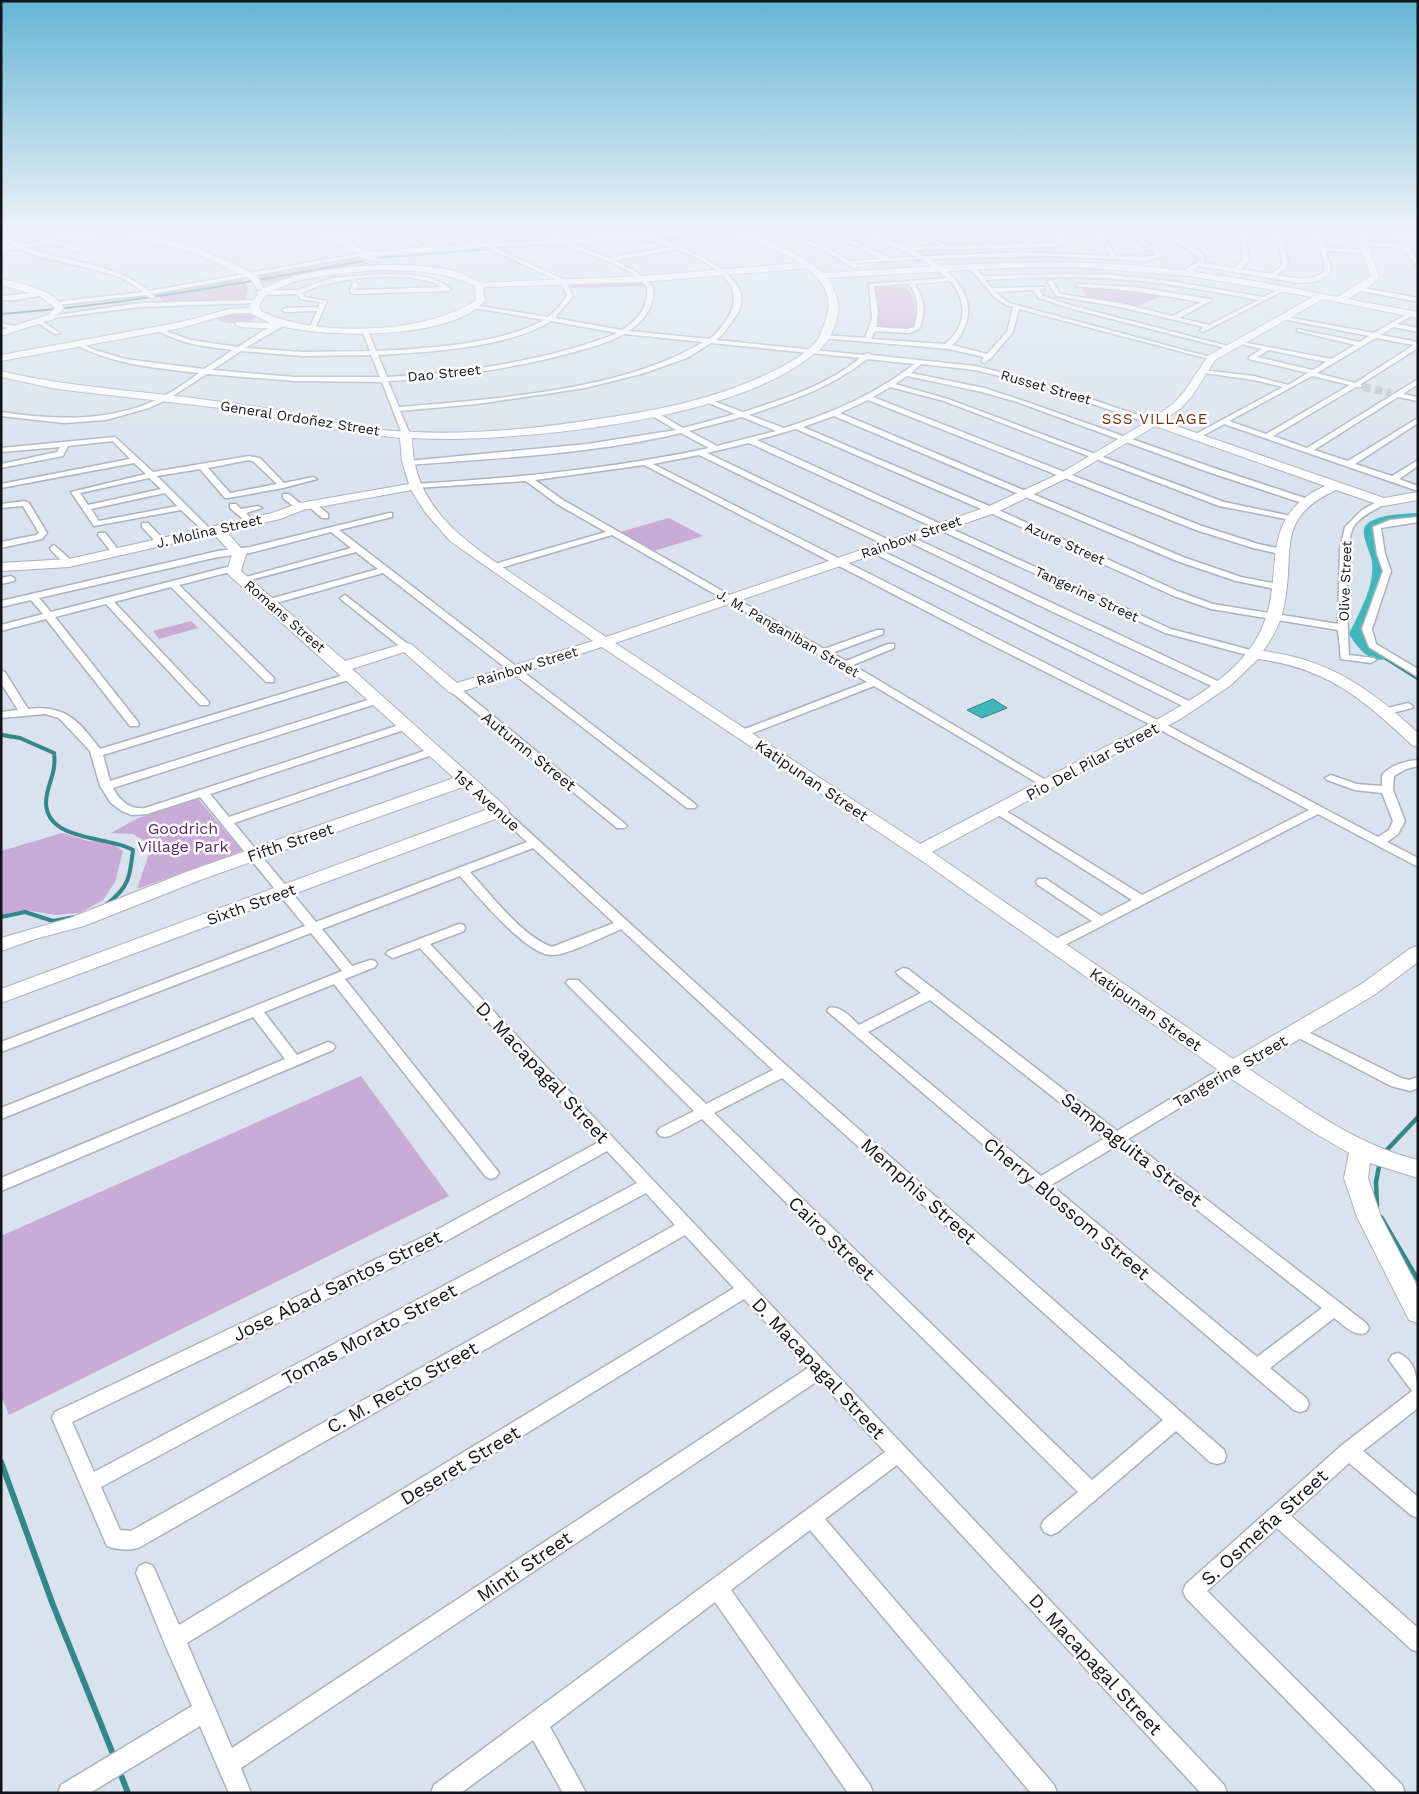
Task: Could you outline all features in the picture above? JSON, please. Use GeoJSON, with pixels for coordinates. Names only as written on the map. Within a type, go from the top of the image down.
{"type":"FeatureCollection","features":[{"type":"Feature","properties":{"kind":"street"},"geometry":{"type":"LineString","coordinates":[[2,330],[38,321],[50,314]]}},
{"type":"Feature","properties":{"kind":"street"},"geometry":{"type":"LineString","coordinates":[[1,360],[216,320],[223,314]]}},
{"type":"Feature","properties":{"kind":"street"},"geometry":{"type":"LineString","coordinates":[[255,314],[256,321],[236,324],[280,325],[366,332]]}},
{"type":"Feature","properties":{"kind":"street"},"geometry":{"type":"LineString","coordinates":[[263,314],[280,325],[319,332],[366,332],[431,323],[460,314]]}},
{"type":"Feature","properties":{"kind":"street"},"geometry":{"type":"LineString","coordinates":[[312,329],[319,314]]}},
{"type":"Feature","properties":{"kind":"street","name":"Russet Street"},"geometry":{"type":"LineString","coordinates":[[518,314],[624,332],[868,355],[975,368],[1042,384],[1384,502]]}},
{"type":"Feature","properties":{"kind":"street"},"geometry":{"type":"LineString","coordinates":[[161,330],[209,344],[240,349],[304,354],[376,354],[492,340],[538,325],[556,314]]}},
{"type":"Feature","properties":{"kind":"street","name":"Dao Street"},"geometry":{"type":"LineString","coordinates":[[80,345],[129,361],[205,371],[300,380],[385,379],[479,370],[581,348],[624,332],[644,314]]}},
{"type":"Feature","properties":{"kind":"street"},"geometry":{"type":"LineString","coordinates":[[398,409],[509,398],[610,381],[688,354],[712,340],[725,329],[735,314]]}},
{"type":"Feature","properties":{"kind":"street","name":"General Ordoñez Street"},"geometry":{"type":"LineString","coordinates":[[1,374],[31,382],[261,410],[344,428],[406,434],[472,436],[521,433],[599,424],[653,414],[706,400],[767,378],[813,350],[824,337],[832,321],[833,314]]}},
{"type":"Feature","properties":{"kind":"street"},"geometry":{"type":"LineString","coordinates":[[867,340],[874,328],[877,314]]}},
{"type":"Feature","properties":{"kind":"street"},"geometry":{"type":"LineString","coordinates":[[874,328],[909,331],[917,328],[922,314]]}},
{"type":"Feature","properties":{"kind":"street"},"geometry":{"type":"LineString","coordinates":[[948,345],[956,341],[966,314]]}},
{"type":"Feature","properties":{"kind":"street"},"geometry":{"type":"LineString","coordinates":[[975,368],[989,357],[1010,332],[1015,314]]}},
{"type":"Feature","properties":{"kind":"street"},"geometry":{"type":"LineString","coordinates":[[1042,314],[1211,358],[1289,314]]}},
{"type":"Feature","properties":{"kind":"street"},"geometry":{"type":"LineString","coordinates":[[1098,314],[1229,347]]}},
{"type":"Feature","properties":{"kind":"street"},"geometry":{"type":"LineString","coordinates":[[1156,314],[1210,327]]}},
{"type":"Feature","properties":{"kind":"street"},"geometry":{"type":"LineString","coordinates":[[1173,318],[1182,314]]}},
{"type":"Feature","properties":{"kind":"street"},"geometry":{"type":"LineString","coordinates":[[1190,337],[1236,314]]}},
{"type":"Feature","properties":{"kind":"street"},"geometry":{"type":"LineString","coordinates":[[1196,436],[1289,387],[1392,325],[1414,314]]}},
{"type":"Feature","properties":{"kind":"street"},"geometry":{"type":"LineString","coordinates":[[1283,317],[1418,344]]}},
{"type":"Feature","properties":{"kind":"street"},"geometry":{"type":"LineString","coordinates":[[308,318],[317,318]]}},
{"type":"Feature","properties":{"kind":"street"},"geometry":{"type":"LineString","coordinates":[[38,321],[57,333]]}},
{"type":"Feature","properties":{"kind":"street"},"geometry":{"type":"LineString","coordinates":[[1,414],[43,420],[86,420],[129,412],[165,398],[280,325]]}},
{"type":"Feature","properties":{"kind":"street"},"geometry":{"type":"LineString","coordinates":[[1392,325],[1418,330]]}},
{"type":"Feature","properties":{"kind":"street"},"geometry":{"type":"LineString","coordinates":[[1299,330],[1360,344]]}},
{"type":"Feature","properties":{"kind":"street","name":"Katipunan Street"},"geometry":{"type":"LineString","coordinates":[[366,332],[398,409],[406,434],[408,463],[415,486],[427,509],[447,531],[494,567],[919,852],[1232,1069],[1377,1156]]}},
{"type":"Feature","properties":{"kind":"street"},"geometry":{"type":"LineString","coordinates":[[824,337],[948,345],[975,351],[989,357]]}},
{"type":"Feature","properties":{"kind":"street"},"geometry":{"type":"LineString","coordinates":[[1239,342],[1332,361]]}},
{"type":"Feature","properties":{"kind":"street"},"geometry":{"type":"LineString","coordinates":[[1268,436],[1360,385],[1418,344]]}},
{"type":"Feature","properties":{"kind":"street"},"geometry":{"type":"LineString","coordinates":[[1268,348],[1251,358],[1360,385]]}},
{"type":"Feature","properties":{"kind":"street"},"geometry":{"type":"LineString","coordinates":[[408,463],[596,447],[683,431],[744,415],[810,391],[840,376],[868,355]]}},
{"type":"Feature","properties":{"kind":"street","name":"Rainbow Street"},"geometry":{"type":"LineString","coordinates":[[454,689],[604,642],[991,510],[1065,475],[1154,422],[1177,406],[1188,394],[1211,358]]}},
{"type":"Feature","properties":{"kind":"street"},"geometry":{"type":"LineString","coordinates":[[415,486],[529,479],[646,463],[701,453],[784,431],[834,413],[889,385],[907,374],[921,361]]}},
{"type":"Feature","properties":{"kind":"street"},"geometry":{"type":"LineString","coordinates":[[1204,371],[1254,378],[1289,387]]}},
{"type":"Feature","properties":{"kind":"street"},"geometry":{"type":"LineString","coordinates":[[907,374],[984,390],[1305,501]]}},
{"type":"Feature","properties":{"kind":"street"},"geometry":{"type":"LineString","coordinates":[[1309,450],[1418,381]]}},
{"type":"Feature","properties":{"kind":"street"},"geometry":{"type":"LineString","coordinates":[[889,385],[946,400],[1222,504],[1291,518],[1305,501],[1336,485]]}},
{"type":"Feature","properties":{"kind":"street"},"geometry":{"type":"LineString","coordinates":[[1398,394],[1418,399]]}},
{"type":"Feature","properties":{"kind":"street"},"geometry":{"type":"LineString","coordinates":[[866,397],[1223,536],[1284,552]]}},
{"type":"Feature","properties":{"kind":"street"},"geometry":{"type":"LineString","coordinates":[[706,400],[784,431]]}},
{"type":"Feature","properties":{"kind":"street"},"geometry":{"type":"LineString","coordinates":[[834,413],[1027,493],[1180,560],[1239,579],[1280,586]]}},
{"type":"Feature","properties":{"kind":"street"},"geometry":{"type":"LineString","coordinates":[[653,414],[716,449]]}},
{"type":"Feature","properties":{"kind":"street"},"geometry":{"type":"LineString","coordinates":[[1349,464],[1418,420]]}},
{"type":"Feature","properties":{"kind":"street"},"geometry":{"type":"LineString","coordinates":[[1224,422],[1418,489]]}},
{"type":"Feature","properties":{"kind":"street","name":"Azure Street"},"geometry":{"type":"LineString","coordinates":[[797,427],[991,510],[1177,594],[1211,606],[1343,628]]}},
{"type":"Feature","properties":{"kind":"street"},"geometry":{"type":"LineString","coordinates":[[1,450],[116,439],[184,507],[238,551]]}},
{"type":"Feature","properties":{"kind":"street","name":"Tangerine Street"},"geometry":{"type":"LineString","coordinates":[[750,440],[1168,631],[1255,654],[1278,657],[1332,674],[1354,686],[1418,742]]}},
{"type":"Feature","properties":{"kind":"street"},"geometry":{"type":"LineString","coordinates":[[1,466],[60,454],[66,443]]}},
{"type":"Feature","properties":{"kind":"street"},"geometry":{"type":"LineString","coordinates":[[701,453],[890,544]]}},
{"type":"Feature","properties":{"kind":"street"},"geometry":{"type":"LineString","coordinates":[[184,507],[103,524],[96,523],[75,493],[76,491],[152,475],[251,458],[257,460],[283,486]]}},
{"type":"Feature","properties":{"kind":"street"},"geometry":{"type":"LineString","coordinates":[[1,486],[136,460]]}},
{"type":"Feature","properties":{"kind":"street"},"geometry":{"type":"LineString","coordinates":[[1393,479],[1418,462]]}},
{"type":"Feature","properties":{"kind":"street"},"geometry":{"type":"LineString","coordinates":[[646,463],[1158,725],[1418,862]]}},
{"type":"Feature","properties":{"kind":"street"},"geometry":{"type":"LineString","coordinates":[[202,466],[228,496],[313,479]]}},
{"type":"Feature","properties":{"kind":"street","name":"J. M. Panganiban Street"},"geometry":{"type":"LineString","coordinates":[[529,479],[560,502],[1048,785]]}},
{"type":"Feature","properties":{"kind":"street","name":"J. Molina Street"},"geometry":{"type":"LineString","coordinates":[[1,567],[68,563],[276,516],[306,505],[415,486]]}},
{"type":"Feature","properties":{"kind":"street"},"geometry":{"type":"LineString","coordinates":[[85,508],[168,490]]}},
{"type":"Feature","properties":{"kind":"street"},"geometry":{"type":"LineString","coordinates":[[286,496],[325,516]]}},
{"type":"Feature","properties":{"kind":"street","name":"Olive Street"},"geometry":{"type":"LineString","coordinates":[[1371,660],[1344,656],[1346,540],[1349,527],[1360,516],[1384,502],[1418,496]]}},
{"type":"Feature","properties":{"kind":"street"},"geometry":{"type":"LineString","coordinates":[[1,506],[25,503],[43,534],[39,537],[1,545]]}},
{"type":"Feature","properties":{"kind":"street"},"geometry":{"type":"LineString","coordinates":[[233,506],[250,522]]}},
{"type":"Feature","properties":{"kind":"street"},"geometry":{"type":"LineString","coordinates":[[241,512],[258,508]]}},
{"type":"Feature","properties":{"kind":"street"},"geometry":{"type":"LineString","coordinates":[[1,604],[218,554],[250,550],[389,515]]}},
{"type":"Feature","properties":{"kind":"street","name":"Pio Del Pilar Street"},"geometry":{"type":"LineString","coordinates":[[919,852],[1158,725],[1192,706],[1220,686],[1255,654],[1274,618],[1280,586],[1286,532],[1291,518]]}},
{"type":"Feature","properties":{"kind":"street"},"geometry":{"type":"LineString","coordinates":[[1418,519],[1377,527],[1381,554],[1388,570],[1378,590],[1374,611],[1367,629],[1372,645],[1418,674]]}},
{"type":"Feature","properties":{"kind":"street"},"geometry":{"type":"LineString","coordinates":[[145,525],[160,542]]}},
{"type":"Feature","properties":{"kind":"street"},"geometry":{"type":"LineString","coordinates":[[333,530],[691,806]]}},
{"type":"Feature","properties":{"kind":"street"},"geometry":{"type":"LineString","coordinates":[[494,567],[614,532]]}},
{"type":"Feature","properties":{"kind":"street"},"geometry":{"type":"LineString","coordinates":[[102,535],[116,552]]}},
{"type":"Feature","properties":{"kind":"street"},"geometry":{"type":"LineString","coordinates":[[908,538],[1047,606],[1220,686]]}},
{"type":"Feature","properties":{"kind":"street"},"geometry":{"type":"LineString","coordinates":[[54,548],[68,563]]}},
{"type":"Feature","properties":{"kind":"street"},"geometry":{"type":"LineString","coordinates":[[1,628],[173,584],[239,574],[358,549]]}},
{"type":"Feature","properties":{"kind":"street"},"geometry":{"type":"LineString","coordinates":[[874,550],[1192,706]]}},
{"type":"Feature","properties":{"kind":"street","name":"Romans Street"},"geometry":{"type":"LineString","coordinates":[[238,551],[240,554],[239,574],[347,671]]}},
{"type":"Feature","properties":{"kind":"street"},"geometry":{"type":"LineString","coordinates":[[269,602],[384,570]]}},
{"type":"Feature","properties":{"kind":"street"},"geometry":{"type":"LineString","coordinates":[[173,584],[270,680]]}},
{"type":"Feature","properties":{"kind":"street"},"geometry":{"type":"LineString","coordinates":[[33,596],[134,724]]}},
{"type":"Feature","properties":{"kind":"street","name":"Autumn Street"},"geometry":{"type":"LineString","coordinates":[[345,598],[621,826]]}},
{"type":"Feature","properties":{"kind":"street"},"geometry":{"type":"LineString","coordinates":[[108,601],[204,703]]}},
{"type":"Feature","properties":{"kind":"street"},"geometry":{"type":"LineString","coordinates":[[823,653],[880,632]]}},
{"type":"Feature","properties":{"kind":"street"},"geometry":{"type":"LineString","coordinates":[[844,665],[891,646]]}},
{"type":"Feature","properties":{"kind":"street"},"geometry":{"type":"LineString","coordinates":[[97,753],[347,671],[406,647]]}},
{"type":"Feature","properties":{"kind":"street","name":"1st Avenue"},"geometry":{"type":"LineString","coordinates":[[347,671],[622,924]]}},
{"type":"Feature","properties":{"kind":"street"},"geometry":{"type":"LineString","coordinates":[[1,674],[25,713]]}},
{"type":"Feature","properties":{"kind":"street"},"geometry":{"type":"LineString","coordinates":[[741,734],[874,683]]}},
{"type":"Feature","properties":{"kind":"street"},"geometry":{"type":"LineString","coordinates":[[106,786],[378,700]]}},
{"type":"Feature","properties":{"kind":"street"},"geometry":{"type":"LineString","coordinates":[[1384,712],[1408,706]]}},
{"type":"Feature","properties":{"kind":"street"},"geometry":{"type":"LineString","coordinates":[[1,715],[49,711],[66,717],[97,753],[106,786],[118,804],[126,810],[135,813],[147,811],[406,726]]}},
{"type":"Feature","properties":{"kind":"street"},"geometry":{"type":"LineString","coordinates":[[226,822],[434,751]]}},
{"type":"Feature","properties":{"kind":"street"},"geometry":{"type":"LineString","coordinates":[[1379,842],[1394,832],[1399,821],[1387,790],[1388,775],[1401,767],[1418,763]]}},
{"type":"Feature","properties":{"kind":"street"},"geometry":{"type":"LineString","coordinates":[[1331,778],[1355,787],[1387,790]]}},
{"type":"Feature","properties":{"kind":"street","name":"Fifth Street"},"geometry":{"type":"LineString","coordinates":[[1,944],[77,922],[132,899],[466,780]]}},
{"type":"Feature","properties":{"kind":"street"},"geometry":{"type":"LineString","coordinates":[[203,793],[284,892],[315,926],[350,971]]}},
{"type":"Feature","properties":{"kind":"street"},"geometry":{"type":"LineString","coordinates":[[1000,810],[1141,900]]}},
{"type":"Feature","properties":{"kind":"street"},"geometry":{"type":"LineString","coordinates":[[1054,946],[1317,810]]}},
{"type":"Feature","properties":{"kind":"street","name":"Sixth Street"},"geometry":{"type":"LineString","coordinates":[[1,996],[500,811]]}},
{"type":"Feature","properties":{"kind":"street"},"geometry":{"type":"LineString","coordinates":[[1,1047],[535,843]]}},
{"type":"Feature","properties":{"kind":"street"},"geometry":{"type":"LineString","coordinates":[[462,871],[526,937],[551,952],[622,924]]}},
{"type":"Feature","properties":{"kind":"street"},"geometry":{"type":"LineString","coordinates":[[1042,882],[1101,921]]}},
{"type":"Feature","properties":{"kind":"street","name":"Memphis Street"},"geometry":{"type":"LineString","coordinates":[[622,924],[783,1071],[1217,1456]]}},
{"type":"Feature","properties":{"kind":"street"},"geometry":{"type":"LineString","coordinates":[[393,954],[459,928]]}},
{"type":"Feature","properties":{"kind":"street","name":"D. Macapagal Street"},"geometry":{"type":"LineString","coordinates":[[422,943],[1216,1793]]}},
{"type":"Feature","properties":{"kind":"street","name":"Tangerine Street"},"geometry":{"type":"LineString","coordinates":[[1039,1184],[1367,990],[1418,952]]}},
{"type":"Feature","properties":{"kind":"street"},"geometry":{"type":"LineString","coordinates":[[1,1114],[370,964]]}},
{"type":"Feature","properties":{"kind":"street","name":"Sampaguita Street"},"geometry":{"type":"LineString","coordinates":[[903,972],[1360,1328]]}},
{"type":"Feature","properties":{"kind":"street"},"geometry":{"type":"LineString","coordinates":[[336,977],[491,1173]]}},
{"type":"Feature","properties":{"kind":"street","name":"Cairo Street"},"geometry":{"type":"LineString","coordinates":[[573,984],[1090,1492]]}},
{"type":"Feature","properties":{"kind":"street"},"geometry":{"type":"LineString","coordinates":[[859,1031],[930,994]]}},
{"type":"Feature","properties":{"kind":"street"},"geometry":{"type":"LineString","coordinates":[[254,1010],[294,1062]]}},
{"type":"Feature","properties":{"kind":"street","name":"Cherry Blossom Street"},"geometry":{"type":"LineString","coordinates":[[834,1011],[1300,1404]]}},
{"type":"Feature","properties":{"kind":"street"},"geometry":{"type":"LineString","coordinates":[[1298,1032],[1396,1082],[1414,1084]]}},
{"type":"Feature","properties":{"kind":"street"},"geometry":{"type":"LineString","coordinates":[[1,1186],[328,1047]]}},
{"type":"Feature","properties":{"kind":"street"},"geometry":{"type":"LineString","coordinates":[[665,1132],[783,1071]]}},
{"type":"Feature","properties":{"kind":"street","name":"Jose Abad Santos Street"},"geometry":{"type":"LineString","coordinates":[[89,1484],[61,1418],[433,1240],[610,1143]]}},
{"type":"Feature","properties":{"kind":"street"},"geometry":{"type":"LineString","coordinates":[[1418,1169],[1377,1156],[1356,1178],[1369,1217],[1418,1313]]}},
{"type":"Feature","properties":{"kind":"street","name":"Tomas Morato Street"},"geometry":{"type":"LineString","coordinates":[[89,1484],[649,1184]]}},
{"type":"Feature","properties":{"kind":"street","name":"C. M. Recto Street"},"geometry":{"type":"LineString","coordinates":[[89,1484],[114,1539],[133,1540],[687,1226]]}},
{"type":"Feature","properties":{"kind":"street","name":"Deseret Street"},"geometry":{"type":"LineString","coordinates":[[173,1640],[746,1289]]}},
{"type":"Feature","properties":{"kind":"street"},"geometry":{"type":"LineString","coordinates":[[1258,1367],[1334,1308]]}},
{"type":"Feature","properties":{"kind":"street"},"geometry":{"type":"LineString","coordinates":[[1398,1360],[1418,1386]]}},
{"type":"Feature","properties":{"kind":"street","name":"Minti Street"},"geometry":{"type":"LineString","coordinates":[[227,1764],[821,1369]]}},
{"type":"Feature","properties":{"kind":"street","name":"S. Osmeña Street"},"geometry":{"type":"LineString","coordinates":[[1394,1793],[1193,1592],[1349,1451],[1418,1397]]}},
{"type":"Feature","properties":{"kind":"street"},"geometry":{"type":"LineString","coordinates":[[1050,1526],[1176,1420]]}},
{"type":"Feature","properties":{"kind":"street"},"geometry":{"type":"LineString","coordinates":[[1349,1451],[1418,1508]]}},
{"type":"Feature","properties":{"kind":"street"},"geometry":{"type":"LineString","coordinates":[[442,1793],[537,1725],[717,1587],[899,1453]]}},
{"type":"Feature","properties":{"kind":"street"},"geometry":{"type":"LineString","coordinates":[[1277,1516],[1418,1642]]}},
{"type":"Feature","properties":{"kind":"street"},"geometry":{"type":"LineString","coordinates":[[811,1517],[1046,1793]]}},
{"type":"Feature","properties":{"kind":"street"},"geometry":{"type":"LineString","coordinates":[[146,1573],[240,1793]]}},
{"type":"Feature","properties":{"kind":"street"},"geometry":{"type":"LineString","coordinates":[[717,1587],[862,1793]]}},
{"type":"Feature","properties":{"kind":"street"},"geometry":{"type":"LineString","coordinates":[[69,1793],[204,1711]]}},
{"type":"Feature","properties":{"kind":"street"},"geometry":{"type":"LineString","coordinates":[[537,1725],[575,1793]]}},
{"type":"Feature","properties":{"kind":"green space"},"geometry":{"type":"Polygon","coordinates":[[[226,314],[253,314],[258,316],[249,321],[238,323],[227,323],[218,319],[226,314]]]}},
{"type":"Feature","properties":{"kind":"green space"},"geometry":{"type":"Polygon","coordinates":[[[879,314],[915,314],[914,328],[911,330],[877,328],[879,314]]]}},
{"type":"Feature","properties":{"kind":"green space"},"geometry":{"type":"Polygon","coordinates":[[[669,518],[703,536],[654,551],[620,532],[669,518]]]}},
{"type":"Feature","properties":{"kind":"green space"},"geometry":{"type":"Polygon","coordinates":[[[191,621],[198,628],[159,639],[153,631],[191,621]]]}},
{"type":"Feature","properties":{"kind":"green space","name":"Goodrich Village Park"},"geometry":{"type":"Polygon","coordinates":[[[198,799],[242,851],[137,889],[149,854],[148,843],[133,834],[111,833],[138,818],[198,799]]]}},
{"type":"Feature","properties":{"kind":"green space"},"geometry":{"type":"Polygon","coordinates":[[[62,833],[88,841],[109,842],[123,851],[115,882],[103,900],[80,913],[56,915],[25,910],[1,915],[1,851],[62,833]]]}},
{"type":"Feature","properties":{"kind":"green space"},"geometry":{"type":"Polygon","coordinates":[[[361,1076],[449,1196],[9,1415],[1,1395],[1,1236],[361,1076]]]}},
{"type":"Feature","properties":{"kind":"water"},"geometry":{"type":"Polygon","coordinates":[[[993,699],[1007,708],[982,718],[967,710],[993,699]]]}},
{"type":"Feature","properties":{"kind":"waterway"},"geometry":{"type":"LineString","coordinates":[[1380,655],[1364,645],[1357,634],[1378,582],[1380,564],[1372,536],[1372,527],[1391,519],[1418,517]]}},
{"type":"Feature","properties":{"kind":"waterway"},"geometry":{"type":"LineString","coordinates":[[1380,655],[1418,679]]}},
{"type":"Feature","properties":{"kind":"waterway"},"geometry":{"type":"LineString","coordinates":[[1,735],[11,737]]}},
{"type":"Feature","properties":{"kind":"waterway"},"geometry":{"type":"LineString","coordinates":[[3,735],[20,738],[54,753],[54,767],[46,803],[49,816],[57,825],[81,836],[133,850],[127,881],[120,892],[107,904]]}},
{"type":"Feature","properties":{"kind":"waterway"},"geometry":{"type":"LineString","coordinates":[[1,917],[25,912],[53,921],[75,917]]}},
{"type":"Feature","properties":{"kind":"waterway"},"geometry":{"type":"LineString","coordinates":[[1384,1153],[1418,1117]]}},
{"type":"Feature","properties":{"kind":"waterway"},"geometry":{"type":"LineString","coordinates":[[1377,1206],[1376,1182],[1380,1161]]}},
{"type":"Feature","properties":{"kind":"waterway"},"geometry":{"type":"LineString","coordinates":[[1381,1217],[1418,1280]]}},
{"type":"Feature","properties":{"kind":"waterway"},"geometry":{"type":"LineString","coordinates":[[1,1462],[53,1605],[115,1759]]}},
{"type":"Feature","properties":{"kind":"waterway"},"geometry":{"type":"LineString","coordinates":[[119,1770],[128,1793]]}},
{"type":"Feature","properties":{"kind":"tunnel"},"geometry":{"type":"LineString","coordinates":[[1363,387],[1391,393]]}},
{"type":"Feature","properties":{"kind":"district","name":"SSS VILLAGE"},"geometry":{"type":"Point","coordinates":[1155,419]}}]}
